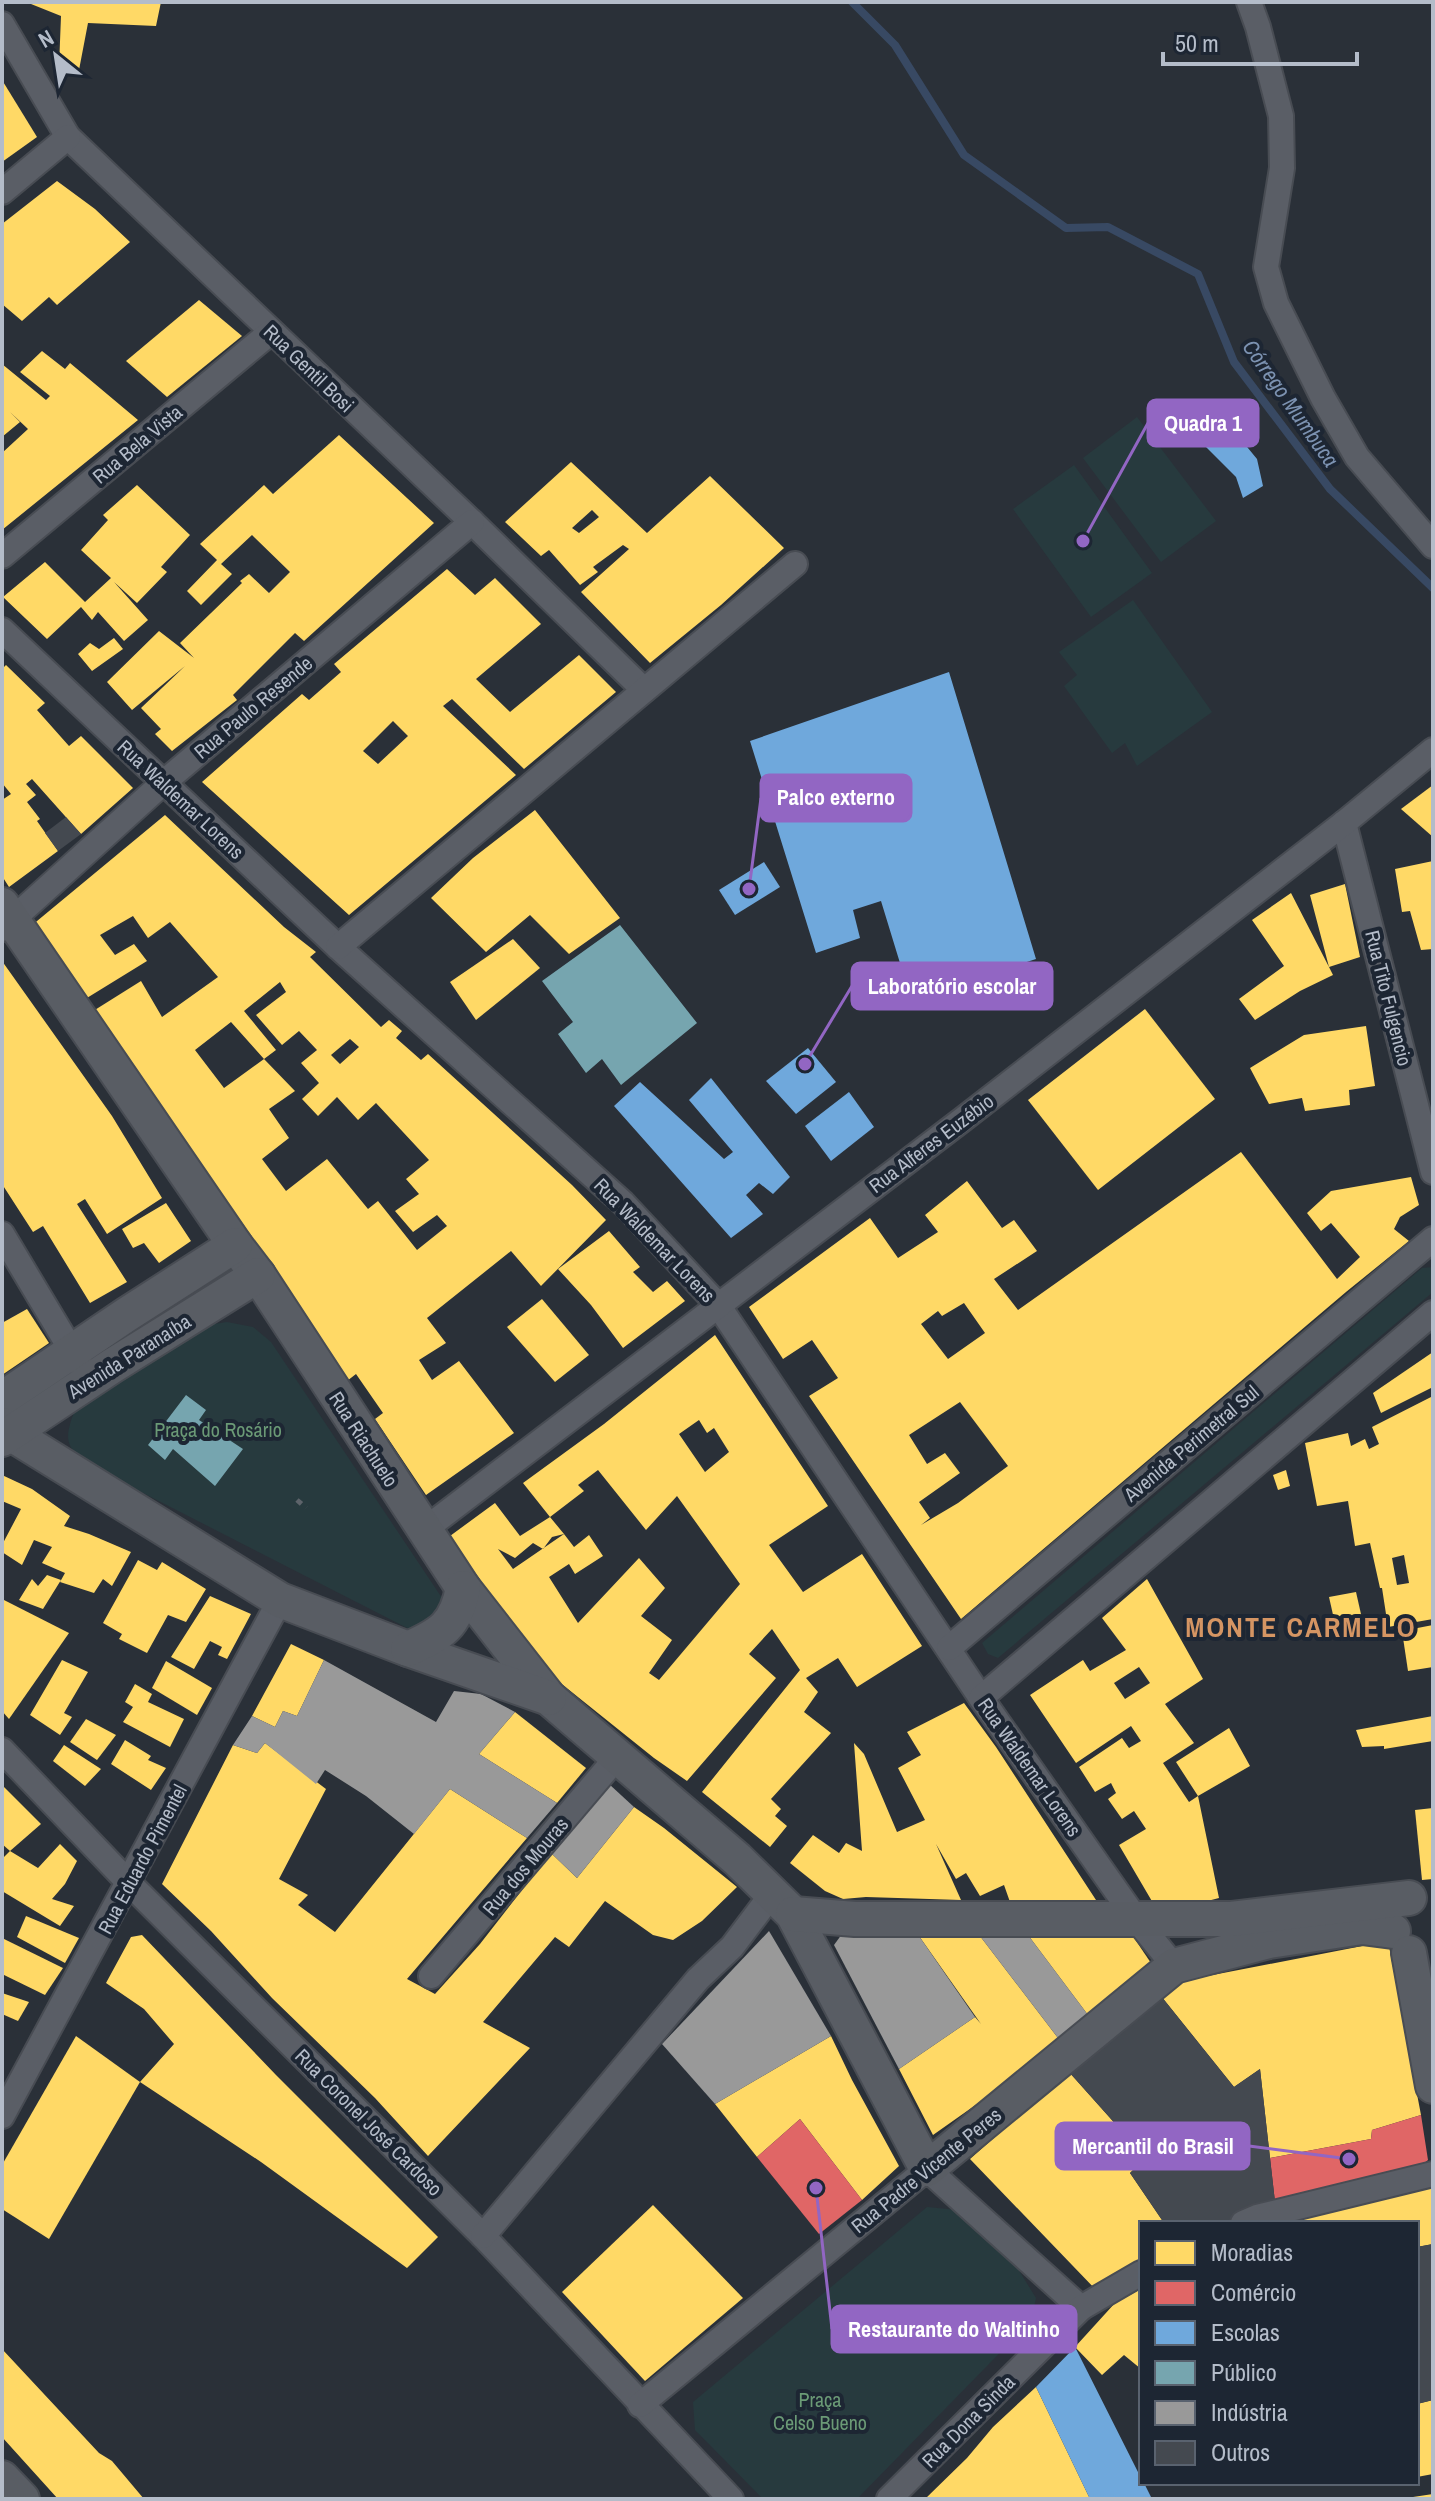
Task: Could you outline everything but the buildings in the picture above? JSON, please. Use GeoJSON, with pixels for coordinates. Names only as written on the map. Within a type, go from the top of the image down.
{"type":"FeatureCollection","features":[{"type":"Feature","properties":{"kind":"main road","name":"Rua Riachuelo"},"geometry":{"type":"LineString","coordinates":[[5,918],[258,1275],[463,1588],[549,1698],[737,1859],[782,1904],[927,2169]]}},
{"type":"Feature","properties":{"kind":"main road","name":"Avenida Paranaíba"},"geometry":{"type":"LineString","coordinates":[[2,1399],[235,1245]]}},
{"type":"Feature","properties":{"kind":"main road","name":"Avenida Paranaíba"},"geometry":{"type":"LineString","coordinates":[[5,1432],[258,1275]]}},
{"type":"Feature","properties":{"kind":"main road"},"geometry":{"type":"LineString","coordinates":[[5,1432],[280,1600],[549,1698]]}},
{"type":"Feature","properties":{"kind":"main road"},"geometry":{"type":"LineString","coordinates":[[408,1649],[432,1638],[449,1623],[459,1610],[463,1588]]}},
{"type":"Feature","properties":{"kind":"main road"},"geometry":{"type":"LineString","coordinates":[[782,1904],[855,1919],[1231,1919],[1421,1898]]}},
{"type":"Feature","properties":{"kind":"main road"},"geometry":{"type":"LineString","coordinates":[[1421,1898],[1399,1907],[1394,1919],[1412,1946],[1433,2086]]}},
{"type":"Feature","properties":{"kind":"main road"},"geometry":{"type":"LineString","coordinates":[[1174,1966],[1269,1941],[1362,1927],[1412,1946]]}},
{"type":"Feature","properties":{"kind":"main road","name":"Rua Padre Vicente Peres"},"geometry":{"type":"LineString","coordinates":[[927,2169],[1174,1966]]}},
{"type":"Feature","properties":{"kind":"main road"},"geometry":{"type":"LineString","coordinates":[[2,2478],[22,2499]]}},
{"type":"Feature","properties":{"kind":"street"},"geometry":{"type":"LineString","coordinates":[[1249,2],[1281,116],[1282,168],[1266,267],[1276,303],[1323,398],[1357,457],[1433,546]]}},
{"type":"Feature","properties":{"kind":"street","name":"Rua Gentil Bosi"},"geometry":{"type":"LineString","coordinates":[[2,24],[68,137],[644,690]]}},
{"type":"Feature","properties":{"kind":"street"},"geometry":{"type":"LineString","coordinates":[[2,192],[68,137]]}},
{"type":"Feature","properties":{"kind":"street","name":"Rua Bela Vista"},"geometry":{"type":"LineString","coordinates":[[2,556],[271,332]]}},
{"type":"Feature","properties":{"kind":"street","name":"Rua Paulo Resende"},"geometry":{"type":"LineString","coordinates":[[5,918],[472,522]]}},
{"type":"Feature","properties":{"kind":"street"},"geometry":{"type":"LineString","coordinates":[[338,947],[795,564]]}},
{"type":"Feature","properties":{"kind":"street","name":"Rua Waldemar Lorens"},"geometry":{"type":"LineString","coordinates":[[2,630],[338,947],[623,1203],[718,1305],[981,1698],[1136,1919],[1174,1966]]}},
{"type":"Feature","properties":{"kind":"street","name":"Rua Alferes Euzébio"},"geometry":{"type":"LineString","coordinates":[[424,1530],[962,1120],[1344,823],[1433,750]]}},
{"type":"Feature","properties":{"kind":"street","name":"Rua Tito Fulgencio"},"geometry":{"type":"LineString","coordinates":[[1344,823],[1433,1172]]}},
{"type":"Feature","properties":{"kind":"street"},"geometry":{"type":"LineString","coordinates":[[2,1234],[89,1380]]}},
{"type":"Feature","properties":{"kind":"street","name":"Avenida Perimetral Sul"},"geometry":{"type":"LineString","coordinates":[[949,1648],[1433,1239]]}},
{"type":"Feature","properties":{"kind":"street"},"geometry":{"type":"LineString","coordinates":[[981,1698],[1433,1313]]}},
{"type":"Feature","properties":{"kind":"street","name":"Rua Eduardo Pimentel"},"geometry":{"type":"LineString","coordinates":[[2,2116],[280,1600]]}},
{"type":"Feature","properties":{"kind":"street","name":"Rua Coronel José Cardoso"},"geometry":{"type":"LineString","coordinates":[[2,1750],[129,1883],[483,2236],[731,2499]]}},
{"type":"Feature","properties":{"kind":"street","name":"Rua dos Mouras"},"geometry":{"type":"LineString","coordinates":[[431,1976],[618,1756]]}},
{"type":"Feature","properties":{"kind":"street"},"geometry":{"type":"LineString","coordinates":[[483,2236],[698,1979],[782,1904]]}},
{"type":"Feature","properties":{"kind":"street"},"geometry":{"type":"LineString","coordinates":[[927,2169],[1081,2308]]}},
{"type":"Feature","properties":{"kind":"street","name":"Rua Padre Vicente Peres"},"geometry":{"type":"LineString","coordinates":[[640,2405],[927,2169]]}},
{"type":"Feature","properties":{"kind":"street"},"geometry":{"type":"LineString","coordinates":[[1248,2221],[1433,2174]]}},
{"type":"Feature","properties":{"kind":"street","name":"Rua Dona Sinda"},"geometry":{"type":"LineString","coordinates":[[889,2499],[1081,2308],[1139,2274]]}},
{"type":"Feature","properties":{"kind":"path"},"geometry":{"type":"LineString","coordinates":[[297,1500],[306,1508]]}},
{"type":"Feature","properties":{"kind":"green space"},"geometry":{"type":"Polygon","coordinates":[[[1137,417],[1216,521],[1161,562],[1083,458],[1137,417]]]}},
{"type":"Feature","properties":{"kind":"green space"},"geometry":{"type":"Polygon","coordinates":[[[1074,465],[1152,573],[1091,617],[1013,509],[1074,465]]]}},
{"type":"Feature","properties":{"kind":"green space"},"geometry":{"type":"Polygon","coordinates":[[[1133,600],[1212,712],[1137,766],[1125,743],[1112,753],[1064,686],[1077,675],[1059,652],[1133,600]]]}},
{"type":"Feature","properties":{"kind":"green space"},"geometry":{"type":"Polygon","coordinates":[[[1433,1267],[1433,1292],[998,1658],[988,1654],[982,1643],[1422,1268],[1433,1267]]]}},
{"type":"Feature","properties":{"kind":"green space","name":"Praça do Rosário"},"geometry":{"type":"Polygon","coordinates":[[[227,1322],[253,1327],[271,1342],[442,1598],[447,1611],[425,1637],[100,1471],[81,1458],[71,1446],[68,1432],[75,1410],[208,1325],[227,1322]]]}},
{"type":"Feature","properties":{"kind":"green space","name":"Praça Celso Bueno"},"geometry":{"type":"Polygon","coordinates":[[[927,2207],[958,2210],[1018,2269],[1036,2298],[1031,2321],[857,2499],[763,2499],[695,2430],[693,2402],[927,2207]]]}},
{"type":"Feature","properties":{"kind":"waterway","name":"Córrego Mumbuca"},"geometry":{"type":"LineString","coordinates":[[852,2],[895,45],[964,155],[1066,228],[1108,227],[1198,274],[1234,362],[1330,489],[1433,588]]}},
{"type":"Feature","properties":{"kind":"place","name":"Quadra 1"},"geometry":{"type":"Point","coordinates":[1083,541]}},
{"type":"Feature","properties":{"kind":"place","name":"Palco externo"},"geometry":{"type":"Point","coordinates":[749,889]}},
{"type":"Feature","properties":{"kind":"place","name":"Laboratório escolar"},"geometry":{"type":"Point","coordinates":[805,1064]}},
{"type":"Feature","properties":{"kind":"place","name":"Mercantil do Brasil"},"geometry":{"type":"Point","coordinates":[1349,2159]}},
{"type":"Feature","properties":{"kind":"place","name":"Restaurante do Waltinho"},"geometry":{"type":"Point","coordinates":[816,2188]}},
{"type":"Feature","properties":{"kind":"district","name":"MONTE CARMELO"},"geometry":{"type":"Point","coordinates":[1301,1627]}}]}
